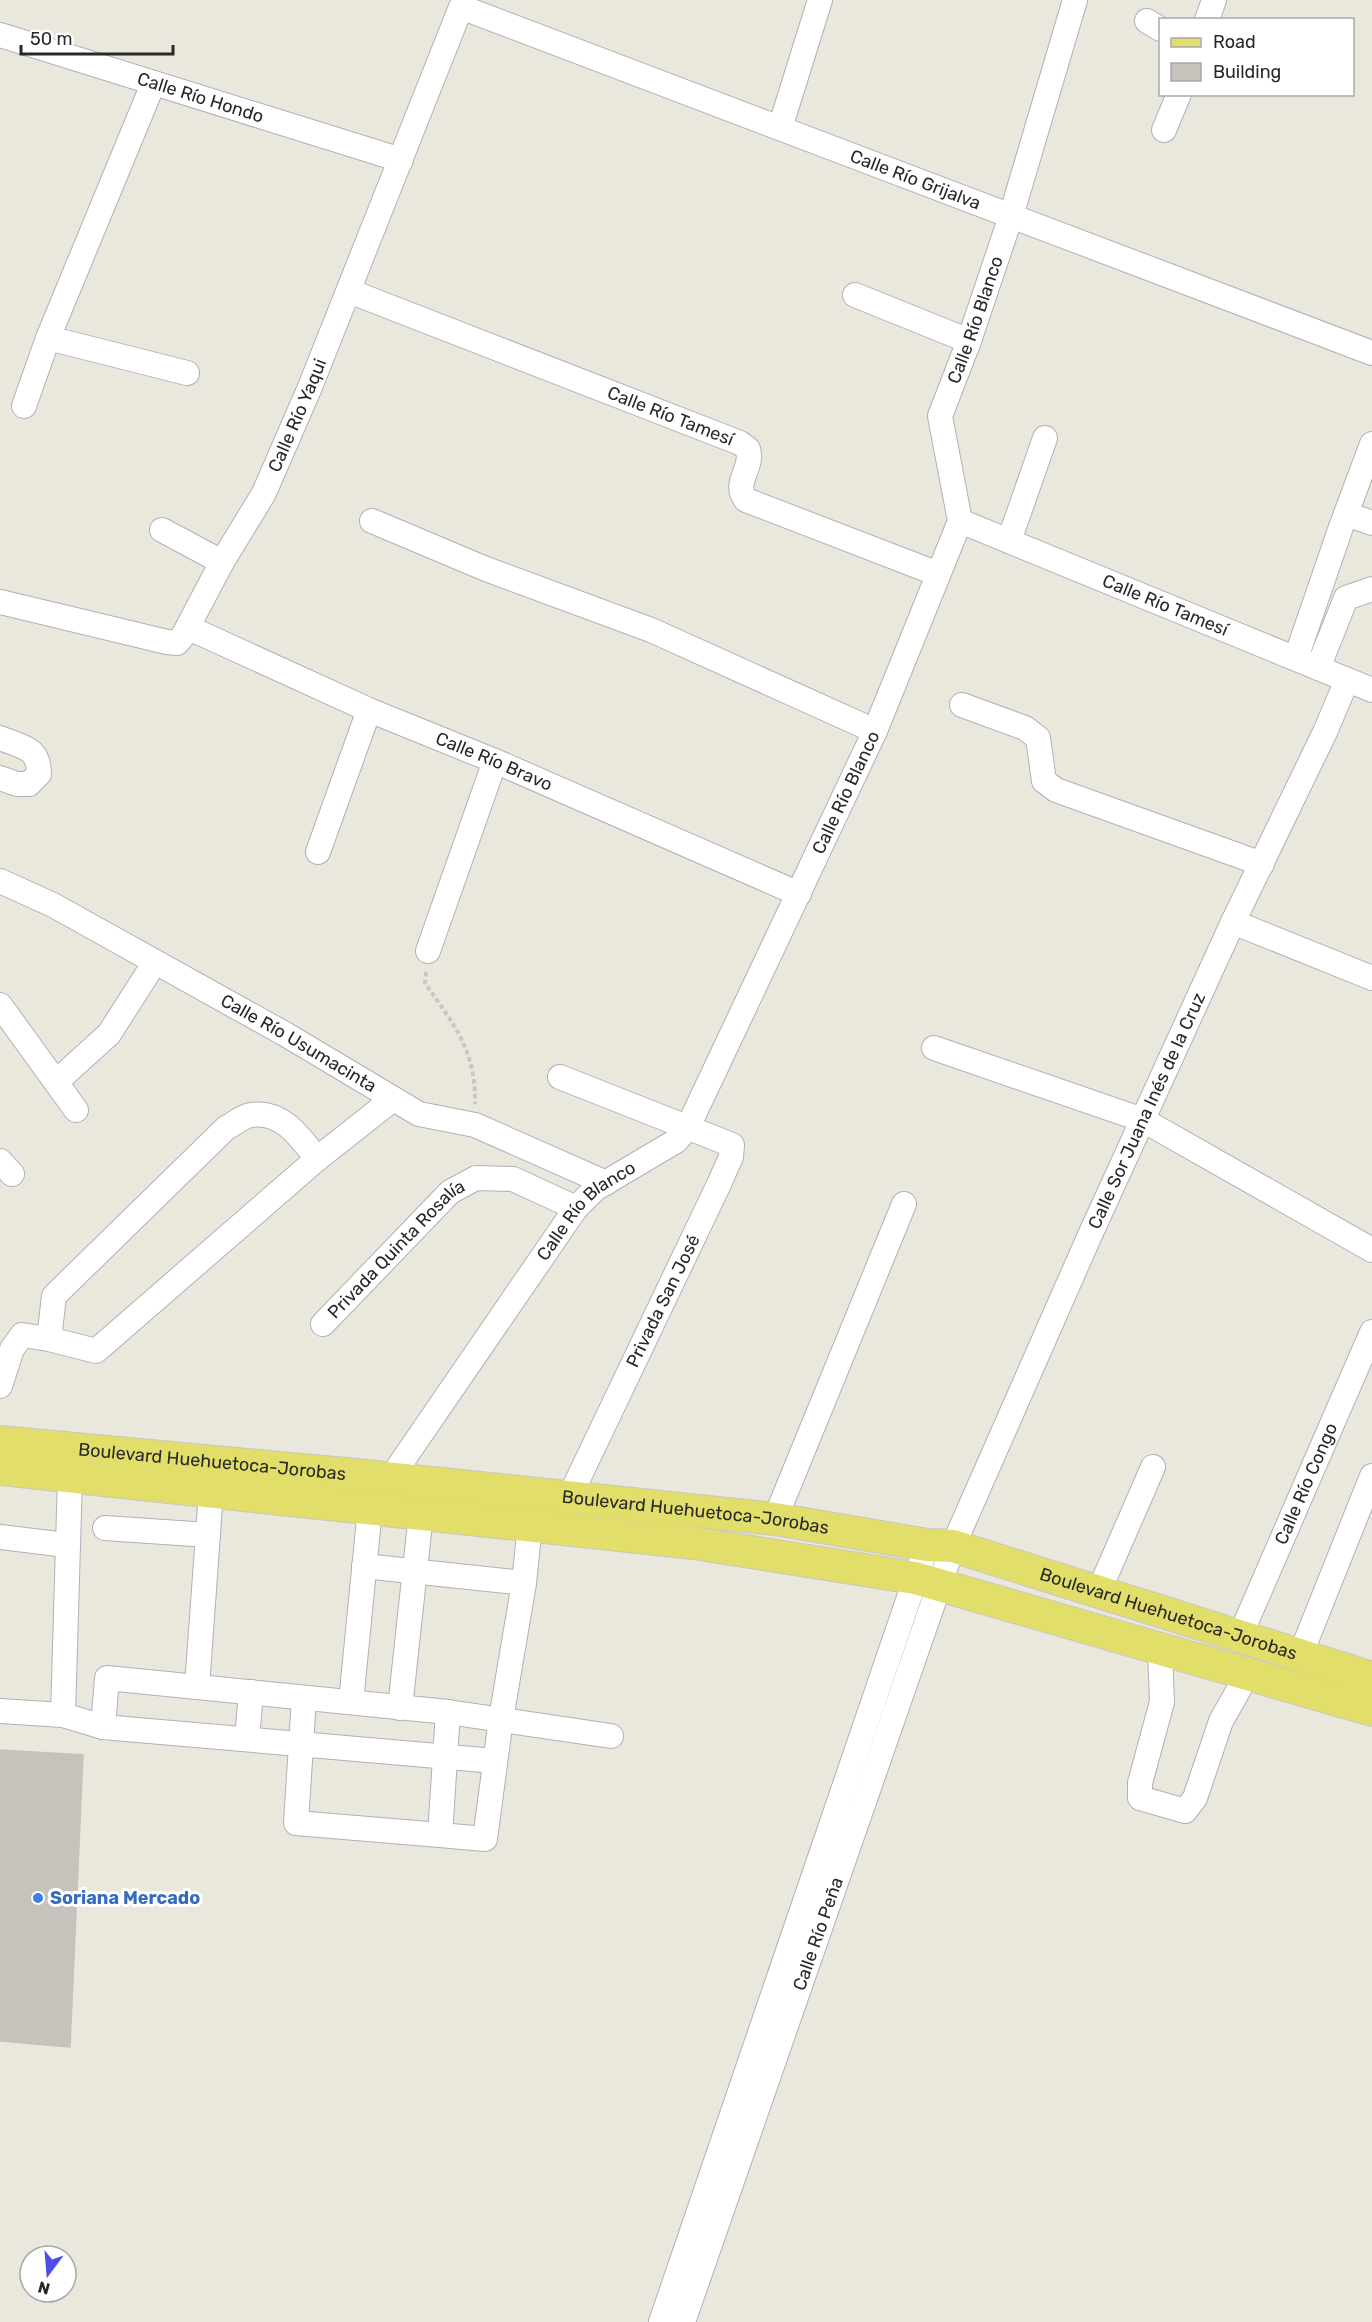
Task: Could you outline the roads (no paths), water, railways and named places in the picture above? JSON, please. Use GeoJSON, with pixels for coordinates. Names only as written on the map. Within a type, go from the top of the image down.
{"type":"FeatureCollection","features":[{"type":"Feature","properties":{"kind":"main road","name":"Boulevard Huehuetoca-Jorobas"},"geometry":{"type":"LineString","coordinates":[[0,1442],[775,1519],[940,1545],[1099,1591],[1372,1678]]}},
{"type":"Feature","properties":{"kind":"main road","name":"Boulevard Huehuetoca-Jorobas"},"geometry":{"type":"LineString","coordinates":[[0,1469],[694,1543],[927,1581],[1372,1710]]}},
{"type":"Feature","properties":{"kind":"street"},"geometry":{"type":"LineString","coordinates":[[780,128],[820,0]]}},
{"type":"Feature","properties":{"kind":"street","name":"Calle Río Blanco"},"geometry":{"type":"LineString","coordinates":[[390,1479],[576,1208],[595,1189],[676,1141],[688,1127],[875,730],[960,521],[940,416],[969,341],[1011,216],[1075,0]]}},
{"type":"Feature","properties":{"kind":"street"},"geometry":{"type":"LineString","coordinates":[[1209,18],[1214,0]]}},
{"type":"Feature","properties":{"kind":"street","name":"Calle Río Grijalva"},"geometry":{"type":"LineString","coordinates":[[461,7],[1372,353]]}},
{"type":"Feature","properties":{"kind":"street","name":"Calle Río Yaqui"},"geometry":{"type":"LineString","coordinates":[[189,628],[222,562],[264,493],[310,387],[461,7]]}},
{"type":"Feature","properties":{"kind":"street","name":"Calle Río Hondo"},"geometry":{"type":"LineString","coordinates":[[0,35],[401,160]]}},
{"type":"Feature","properties":{"kind":"street"},"geometry":{"type":"LineString","coordinates":[[24,406],[48,338],[153,84]]}},
{"type":"Feature","properties":{"kind":"street"},"geometry":{"type":"LineString","coordinates":[[1164,130],[1178,96]]}},
{"type":"Feature","properties":{"kind":"street","name":"Calle Río Tamesí"},"geometry":{"type":"LineString","coordinates":[[348,291],[740,443],[748,449],[751,457],[740,485],[741,494],[747,500],[938,574]]}},
{"type":"Feature","properties":{"kind":"street"},"geometry":{"type":"LineString","coordinates":[[855,295],[969,341]]}},
{"type":"Feature","properties":{"kind":"street"},"geometry":{"type":"LineString","coordinates":[[48,338],[187,373]]}},
{"type":"Feature","properties":{"kind":"street"},"geometry":{"type":"LineString","coordinates":[[1009,541],[1045,438]]}},
{"type":"Feature","properties":{"kind":"street"},"geometry":{"type":"LineString","coordinates":[[1307,663],[1346,514],[1372,444]]}},
{"type":"Feature","properties":{"kind":"street"},"geometry":{"type":"LineString","coordinates":[[1346,514],[1372,523]]}},
{"type":"Feature","properties":{"kind":"street"},"geometry":{"type":"LineString","coordinates":[[372,520],[486,569],[651,630],[875,730]]}},
{"type":"Feature","properties":{"kind":"street","name":"Calle Río Tamesí"},"geometry":{"type":"LineString","coordinates":[[960,521],[1372,690]]}},
{"type":"Feature","properties":{"kind":"street"},"geometry":{"type":"LineString","coordinates":[[162,530],[222,562]]}},
{"type":"Feature","properties":{"kind":"street"},"geometry":{"type":"LineString","coordinates":[[1307,663],[1346,598],[1372,589]]}},
{"type":"Feature","properties":{"kind":"street"},"geometry":{"type":"LineString","coordinates":[[0,602],[177,643],[189,628]]}},
{"type":"Feature","properties":{"kind":"street","name":"Calle Río Bravo"},"geometry":{"type":"LineString","coordinates":[[189,628],[369,710],[495,760],[799,894]]}},
{"type":"Feature","properties":{"kind":"street","name":"Calle Sor Juana Inés de la Cruz"},"geometry":{"type":"LineString","coordinates":[[940,1545],[1090,1235],[1233,922],[1325,732],[1347,680]]}},
{"type":"Feature","properties":{"kind":"street"},"geometry":{"type":"LineString","coordinates":[[962,705],[1025,728],[1038,738],[1044,781],[1056,790],[1262,864]]}},
{"type":"Feature","properties":{"kind":"street"},"geometry":{"type":"LineString","coordinates":[[318,852],[369,710]]}},
{"type":"Feature","properties":{"kind":"street"},"geometry":{"type":"LineString","coordinates":[[0,738],[33,751],[39,761],[39,774],[28,784],[17,784],[0,778]]}},
{"type":"Feature","properties":{"kind":"street"},"geometry":{"type":"LineString","coordinates":[[428,951],[495,760]]}},
{"type":"Feature","properties":{"kind":"street","name":"Calle Río Usumacinta"},"geometry":{"type":"LineString","coordinates":[[0,881],[53,905],[285,1034],[419,1114],[475,1125],[606,1183]]}},
{"type":"Feature","properties":{"kind":"street"},"geometry":{"type":"LineString","coordinates":[[1233,922],[1372,978]]}},
{"type":"Feature","properties":{"kind":"street"},"geometry":{"type":"LineString","coordinates":[[56,1082],[109,1034],[155,962]]}},
{"type":"Feature","properties":{"kind":"street"},"geometry":{"type":"LineString","coordinates":[[1,1009],[76,1110]]}},
{"type":"Feature","properties":{"kind":"street"},"geometry":{"type":"LineString","coordinates":[[934,1048],[1143,1120],[1372,1250]]}},
{"type":"Feature","properties":{"kind":"street"},"geometry":{"type":"LineString","coordinates":[[560,1077],[688,1127]]}},
{"type":"Feature","properties":{"kind":"street"},"geometry":{"type":"LineString","coordinates":[[0,1386],[12,1349],[22,1335],[96,1351],[317,1159],[393,1100]]}},
{"type":"Feature","properties":{"kind":"street"},"geometry":{"type":"LineString","coordinates":[[49,1339],[54,1296],[226,1128],[249,1115],[264,1114],[289,1124],[317,1159]]}},
{"type":"Feature","properties":{"kind":"street","name":"Privada San José"},"geometry":{"type":"LineString","coordinates":[[568,1498],[731,1157],[732,1145],[688,1127]]}},
{"type":"Feature","properties":{"kind":"street","name":"Privada Quinta Rosalía"},"geometry":{"type":"LineString","coordinates":[[323,1324],[450,1192],[476,1178],[513,1179],[576,1208]]}},
{"type":"Feature","properties":{"kind":"street"},"geometry":{"type":"LineString","coordinates":[[775,1519],[903,1203]]}},
{"type":"Feature","properties":{"kind":"street","name":"Calle Río Congo"},"geometry":{"type":"LineString","coordinates":[[1240,1636],[1372,1332]]}},
{"type":"Feature","properties":{"kind":"street"},"geometry":{"type":"LineString","coordinates":[[1099,1591],[1153,1467]]}},
{"type":"Feature","properties":{"kind":"street"},"geometry":{"type":"LineString","coordinates":[[1300,1656],[1372,1476]]}},
{"type":"Feature","properties":{"kind":"street"},"geometry":{"type":"LineString","coordinates":[[63,1715],[66,1545],[70,1477]]}},
{"type":"Feature","properties":{"kind":"street"},"geometry":{"type":"LineString","coordinates":[[197,1687],[211,1492]]}},
{"type":"Feature","properties":{"kind":"street"},"geometry":{"type":"LineString","coordinates":[[351,1702],[370,1509]]}},
{"type":"Feature","properties":{"kind":"street"},"geometry":{"type":"LineString","coordinates":[[400,1708],[421,1514]]}},
{"type":"Feature","properties":{"kind":"street"},"geometry":{"type":"LineString","coordinates":[[304,1698],[296,1823],[485,1839],[501,1719],[524,1583],[530,1525]]}},
{"type":"Feature","properties":{"kind":"street"},"geometry":{"type":"LineString","coordinates":[[105,1528],[208,1535]]}},
{"type":"Feature","properties":{"kind":"street"},"geometry":{"type":"LineString","coordinates":[[0,1537],[66,1545]]}},
{"type":"Feature","properties":{"kind":"street","name":"Calle Río Peña"},"geometry":{"type":"LineString","coordinates":[[661,2322],[940,1545]]}},
{"type":"Feature","properties":{"kind":"street"},"geometry":{"type":"LineString","coordinates":[[364,1566],[524,1583]]}},
{"type":"Feature","properties":{"kind":"street","name":"Calle Río Peña"},"geometry":{"type":"LineString","coordinates":[[683,2322],[927,1581]]}},
{"type":"Feature","properties":{"kind":"street"},"geometry":{"type":"LineString","coordinates":[[1161,1650],[1162,1702],[1140,1783],[1140,1798],[1174,1808],[1185,1811],[1195,1798],[1221,1721],[1247,1675]]}},
{"type":"Feature","properties":{"kind":"street"},"geometry":{"type":"LineString","coordinates":[[103,1727],[107,1678],[448,1712],[611,1736]]}},
{"type":"Feature","properties":{"kind":"street"},"geometry":{"type":"LineString","coordinates":[[247,1739],[251,1692]]}},
{"type":"Feature","properties":{"kind":"street"},"geometry":{"type":"LineString","coordinates":[[0,1711],[63,1715],[103,1727],[495,1761]]}},
{"type":"Feature","properties":{"kind":"street"},"geometry":{"type":"LineString","coordinates":[[440,1835],[448,1712]]}},
{"type":"Feature","properties":{"kind":"place","name":"Soriana Mercado"},"geometry":{"type":"Point","coordinates":[38,1898]}}]}
